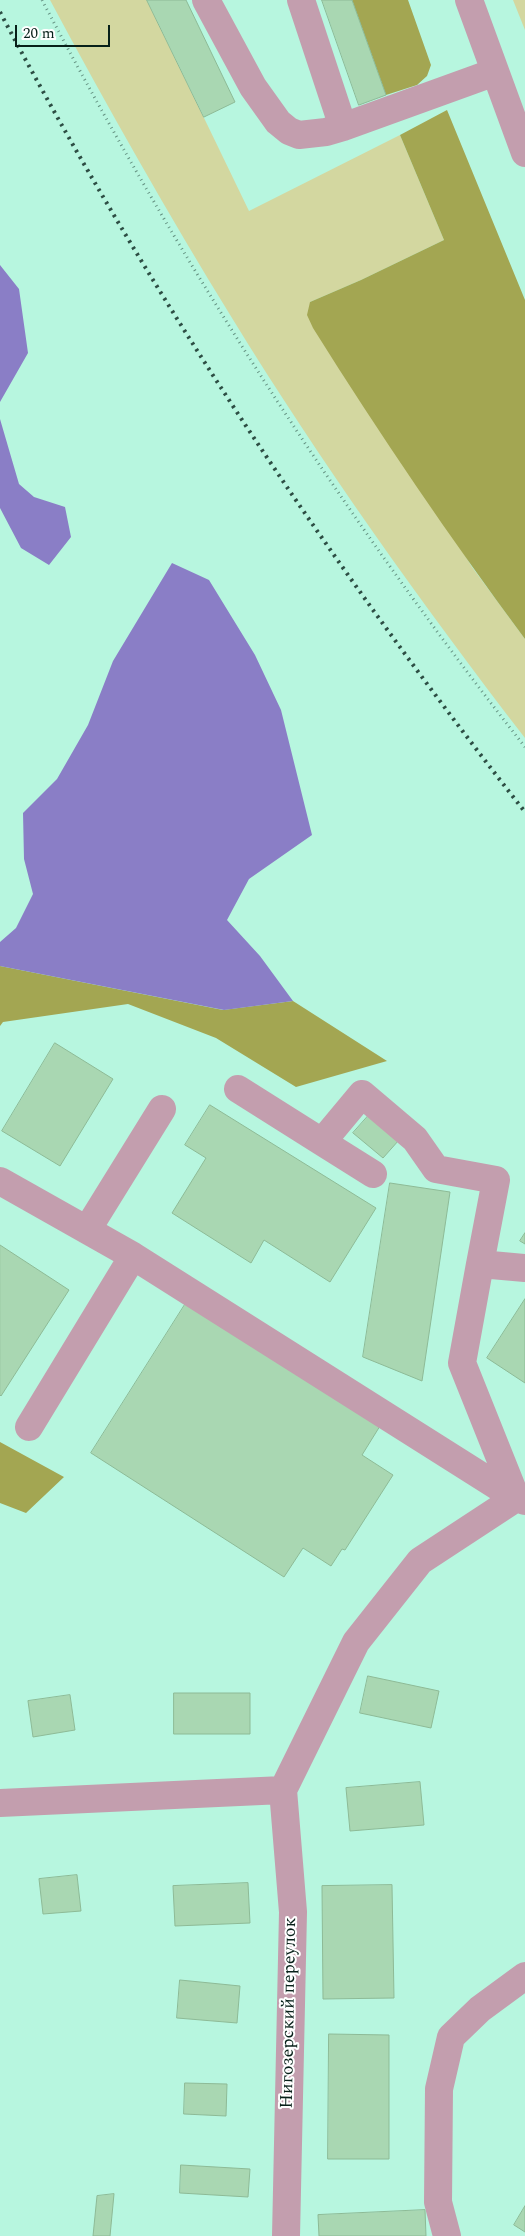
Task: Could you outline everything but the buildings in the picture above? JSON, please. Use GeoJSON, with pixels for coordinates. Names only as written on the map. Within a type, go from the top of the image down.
{"type":"FeatureCollection","features":[{"type":"Feature","properties":{"kind":"street"},"geometry":{"type":"LineString","coordinates":[[206,0],[248,79],[278,122],[289,131],[299,135],[344,128],[495,72]]}},
{"type":"Feature","properties":{"kind":"street"},"geometry":{"type":"LineString","coordinates":[[301,0],[344,128]]}},
{"type":"Feature","properties":{"kind":"street"},"geometry":{"type":"LineString","coordinates":[[469,0],[525,153]]}},
{"type":"Feature","properties":{"kind":"street"},"geometry":{"type":"LineString","coordinates":[[238,1089],[373,1174]]}},
{"type":"Feature","properties":{"kind":"street"},"geometry":{"type":"LineString","coordinates":[[322,1142],[362,1094],[415,1139],[436,1169],[496,1180],[462,1363],[520,1500]]}},
{"type":"Feature","properties":{"kind":"street"},"geometry":{"type":"LineString","coordinates":[[86,1230],[162,1108]]}},
{"type":"Feature","properties":{"kind":"street"},"geometry":{"type":"LineString","coordinates":[[0,1181],[133,1256],[520,1500]]}},
{"type":"Feature","properties":{"kind":"street"},"geometry":{"type":"LineString","coordinates":[[29,1427],[133,1256]]}},
{"type":"Feature","properties":{"kind":"street"},"geometry":{"type":"LineString","coordinates":[[480,1264],[525,1268]]}},
{"type":"Feature","properties":{"kind":"street"},"geometry":{"type":"LineString","coordinates":[[0,1803],[283,1790],[356,1642],[420,1562],[520,1500]]}},
{"type":"Feature","properties":{"kind":"street","name":"Нигозерский переулок"},"geometry":{"type":"LineString","coordinates":[[283,1790],[293,1912],[286,2236]]}},
{"type":"Feature","properties":{"kind":"street"},"geometry":{"type":"LineString","coordinates":[[447,2236],[438,2202],[438,2089],[451,2037],[480,2009],[525,1976]]}},
{"type":"Feature","properties":{"kind":"path"},"geometry":{"type":"LineString","coordinates":[[42,0],[129,160],[241,344],[322,468],[401,582],[525,748]]}},
{"type":"Feature","properties":{"kind":"green space"},"geometry":{"type":"Polygon","coordinates":[[[50,0],[147,0],[249,211],[400,135],[444,240],[310,302],[472,567],[525,639],[525,738],[373,532],[266,372],[208,279],[116,121],[50,0]]]}},
{"type":"Feature","properties":{"kind":"green space"},"geometry":{"type":"Polygon","coordinates":[[[352,0],[408,0],[431,65],[427,76],[417,85],[386,95],[352,0]]]}},
{"type":"Feature","properties":{"kind":"green space"},"geometry":{"type":"Polygon","coordinates":[[[513,0],[525,0],[525,30],[513,0]]]}},
{"type":"Feature","properties":{"kind":"green space"},"geometry":{"type":"Polygon","coordinates":[[[447,110],[525,300],[525,639],[390,447],[313,328],[307,315],[310,302],[444,240],[400,135],[447,110]]]}},
{"type":"Feature","properties":{"kind":"green space"},"geometry":{"type":"Polygon","coordinates":[[[0,966],[223,1010],[293,1001],[387,1061],[296,1087],[216,1038],[128,1004],[3,1022],[0,1026],[0,966]]]}},
{"type":"Feature","properties":{"kind":"green space"},"geometry":{"type":"Polygon","coordinates":[[[0,1442],[64,1477],[26,1513],[0,1503],[0,1442]]]}},
{"type":"Feature","properties":{"kind":"shaded area"},"geometry":{"type":"Polygon","coordinates":[[[0,265],[19,289],[28,353],[0,402],[0,265]]]}},
{"type":"Feature","properties":{"kind":"shaded area"},"geometry":{"type":"Polygon","coordinates":[[[0,419],[19,484],[34,497],[65,507],[71,537],[49,565],[21,548],[0,508],[0,419]]]}},
{"type":"Feature","properties":{"kind":"shaded area"},"geometry":{"type":"Polygon","coordinates":[[[172,563],[209,580],[255,655],[281,710],[312,835],[249,879],[227,920],[260,956],[293,1001],[224,1010],[0,966],[0,942],[16,928],[33,894],[24,859],[23,813],[57,779],[88,725],[113,661],[172,563]]]}},
{"type":"Feature","properties":{"kind":"railway"},"geometry":{"type":"LineString","coordinates":[[0,12],[57,117],[117,221],[244,424],[381,621],[525,812]]}}]}
